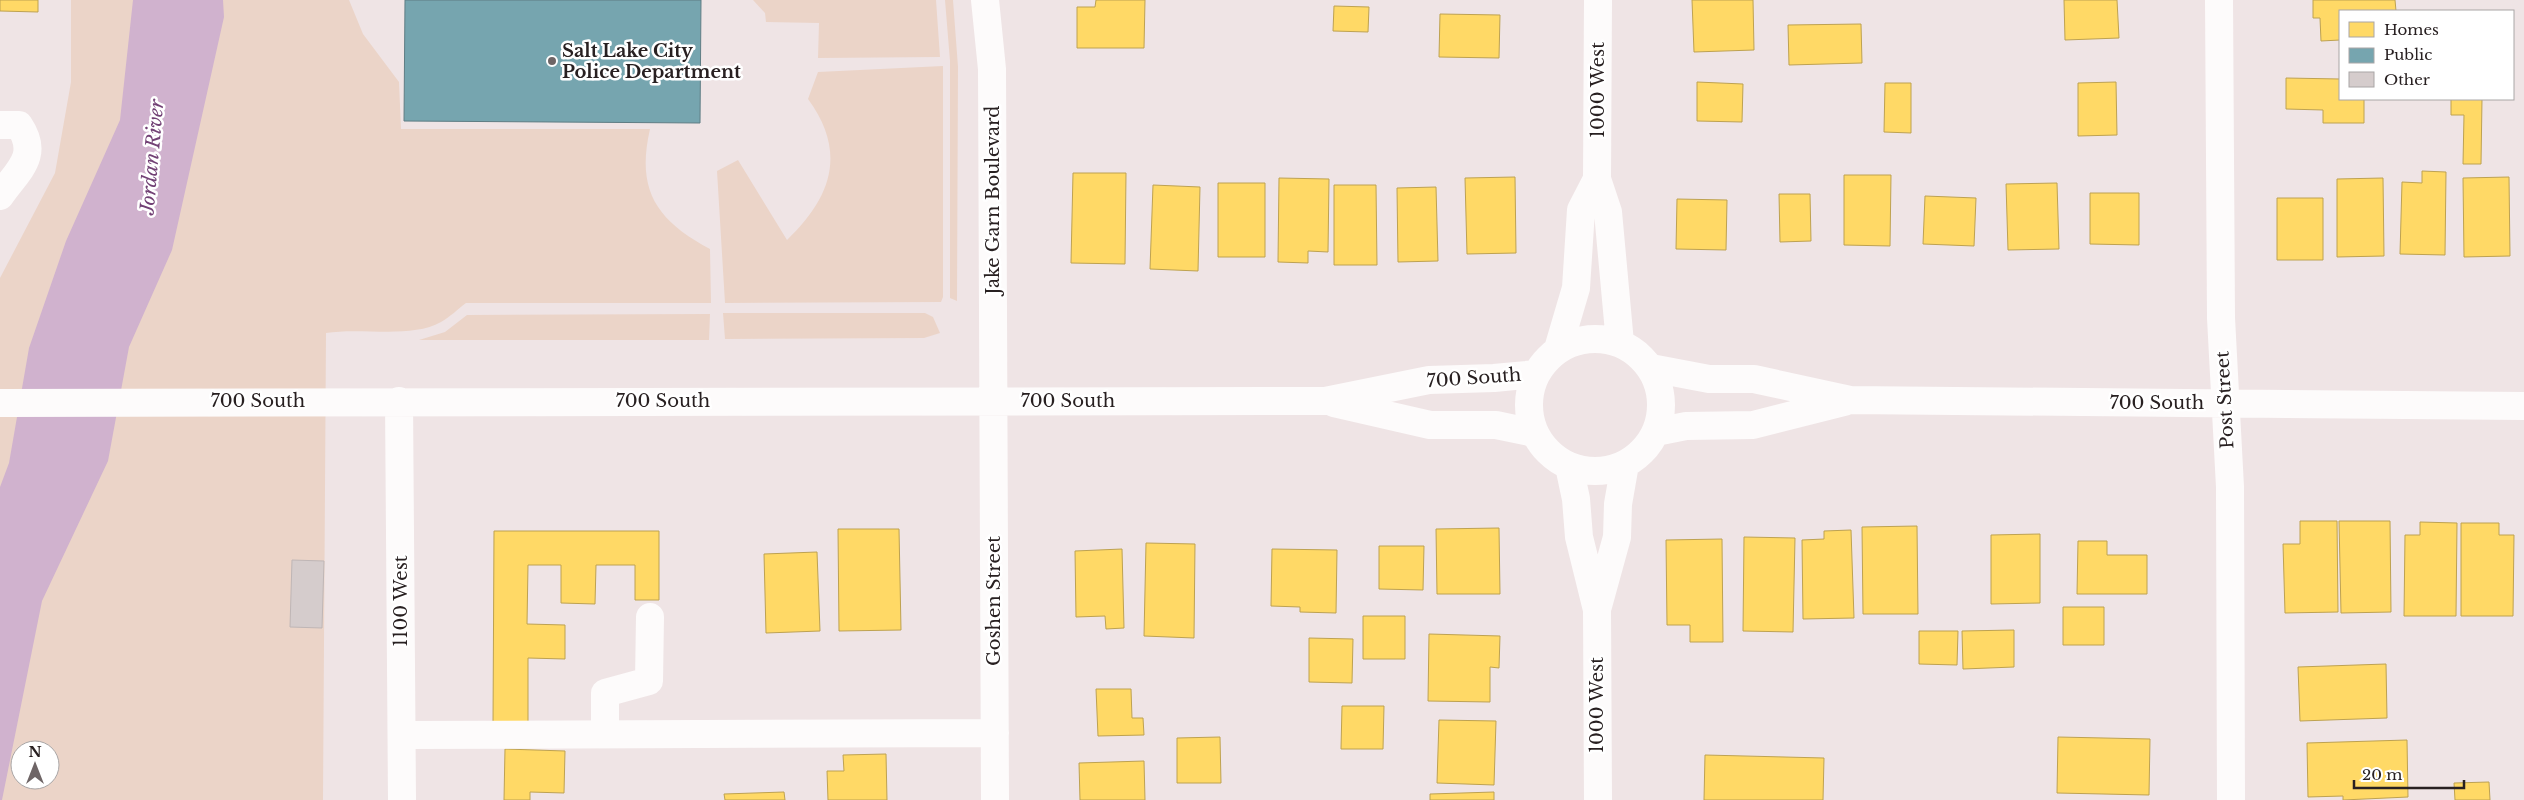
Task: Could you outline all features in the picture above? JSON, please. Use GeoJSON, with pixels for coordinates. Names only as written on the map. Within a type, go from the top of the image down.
{"type":"FeatureCollection","features":[{"type":"Feature","properties":{"kind":"street","name":"Jake Garn Boulevard"},"geometry":{"type":"LineString","coordinates":[[985,0],[992,69],[994,401]]}},
{"type":"Feature","properties":{"kind":"street","name":"1000 West"},"geometry":{"type":"LineString","coordinates":[[1598,0],[1597,179],[1608,212],[1620,344]]}},
{"type":"Feature","properties":{"kind":"street","name":"Post Street"},"geometry":{"type":"LineString","coordinates":[[2218,0],[2220,318],[2230,497],[2231,800]]}},
{"type":"Feature","properties":{"kind":"street"},"geometry":{"type":"LineString","coordinates":[[0,125],[19,125],[28,138],[28,155],[0,196]]}},
{"type":"Feature","properties":{"kind":"street","name":"1000 West"},"geometry":{"type":"LineString","coordinates":[[1558,349],[1576,288],[1581,210],[1597,179]]}},
{"type":"Feature","properties":{"kind":"street"},"geometry":{"type":"LineString","coordinates":[[1592,339],[1620,344],[1637,354],[1651,368],[1658,384],[1662,399],[1656,432],[1643,450],[1625,464],[1597,471],[1588,471],[1569,466],[1543,446],[1534,433],[1529,413],[1529,393],[1536,374],[1558,349],[1578,340],[1592,339]]}},
{"type":"Feature","properties":{"kind":"street","name":"700 South"},"geometry":{"type":"LineString","coordinates":[[1651,368],[1709,379],[1754,379],[1850,400],[2524,406]]}},
{"type":"Feature","properties":{"kind":"street","name":"700 South"},"geometry":{"type":"LineString","coordinates":[[0,403],[177,401],[1325,401],[1429,380],[1494,378],[1536,374]]}},
{"type":"Feature","properties":{"kind":"street","name":"700 South"},"geometry":{"type":"LineString","coordinates":[[1656,432],[1694,426],[1753,426],[1850,400]]}},
{"type":"Feature","properties":{"kind":"street","name":"1100 West"},"geometry":{"type":"LineString","coordinates":[[399,401],[402,800]]}},
{"type":"Feature","properties":{"kind":"street","name":"Goshen Street"},"geometry":{"type":"LineString","coordinates":[[994,401],[995,800]]}},
{"type":"Feature","properties":{"kind":"street","name":"700 South"},"geometry":{"type":"LineString","coordinates":[[1325,401],[1430,425],[1496,426],[1534,433]]}},
{"type":"Feature","properties":{"kind":"street","name":"1000 West"},"geometry":{"type":"LineString","coordinates":[[1597,610],[1617,537],[1618,504],[1625,464]]}},
{"type":"Feature","properties":{"kind":"street","name":"1000 West"},"geometry":{"type":"LineString","coordinates":[[1569,466],[1576,499],[1579,537],[1597,610],[1598,800]]}},
{"type":"Feature","properties":{"kind":"street"},"geometry":{"type":"LineString","coordinates":[[605,734],[605,693],[649,681],[650,617]]}},
{"type":"Feature","properties":{"kind":"street"},"geometry":{"type":"LineString","coordinates":[[402,735],[995,733]]}},
{"type":"Feature","properties":{"kind":"shaded area"},"geometry":{"type":"Polygon","coordinates":[[[71,0],[349,0],[363,34],[399,82],[401,129],[650,129],[646,150],[646,169],[654,201],[676,227],[710,249],[711,303],[466,303],[441,322],[415,330],[326,333],[323,800],[0,800],[0,278],[55,173],[71,82],[71,0]]]}},
{"type":"Feature","properties":{"kind":"shaded area"},"geometry":{"type":"Polygon","coordinates":[[[753,0],[936,0],[940,57],[818,58],[819,23],[766,22],[765,13],[753,0]]]}},
{"type":"Feature","properties":{"kind":"shaded area"},"geometry":{"type":"Polygon","coordinates":[[[945,0],[953,0],[958,67],[957,301],[950,298],[950,61],[945,0]]]}},
{"type":"Feature","properties":{"kind":"shaded area"},"geometry":{"type":"Polygon","coordinates":[[[943,66],[943,297],[941,302],[725,303],[717,171],[738,160],[787,240],[815,207],[824,190],[829,173],[828,137],[808,99],[818,72],[943,66]]]}},
{"type":"Feature","properties":{"kind":"shaded area"},"geometry":{"type":"Polygon","coordinates":[[[723,313],[925,313],[933,317],[940,333],[924,338],[725,339],[723,313]]]}},
{"type":"Feature","properties":{"kind":"shaded area"},"geometry":{"type":"Polygon","coordinates":[[[710,314],[709,340],[419,340],[445,332],[467,315],[710,314]]]}},
{"type":"Feature","properties":{"kind":"water","name":"Jordan River"},"geometry":{"type":"Polygon","coordinates":[[[133,0],[223,0],[224,17],[172,250],[129,347],[108,461],[42,601],[14,740],[10,740],[10,760],[2,800],[0,800],[0,487],[9,463],[29,348],[66,241],[120,120],[133,0]]]}},
{"type":"Feature","properties":{"kind":"building: Homes"},"geometry":{"type":"Polygon","coordinates":[[[0,0],[38,0],[38,12],[0,11],[0,0]]]}},
{"type":"Feature","properties":{"kind":"building: Homes"},"geometry":{"type":"Polygon","coordinates":[[[1096,0],[1145,0],[1144,48],[1077,48],[1077,7],[1095,7],[1096,0]]]}},
{"type":"Feature","properties":{"kind":"building: Homes"},"geometry":{"type":"Polygon","coordinates":[[[1692,0],[1753,0],[1754,50],[1694,52],[1692,0]]]}},
{"type":"Feature","properties":{"kind":"building: Homes"},"geometry":{"type":"Polygon","coordinates":[[[2064,0],[2117,0],[2119,38],[2065,40],[2064,0]]]}},
{"type":"Feature","properties":{"kind":"building: Homes"},"geometry":{"type":"Polygon","coordinates":[[[2313,0],[2395,0],[2396,10],[2339,10],[2339,40],[2321,41],[2320,18],[2313,18],[2313,0]]]}},
{"type":"Feature","properties":{"kind":"building: Homes"},"geometry":{"type":"Polygon","coordinates":[[[1334,6],[1369,7],[1368,32],[1333,31],[1334,6]]]}},
{"type":"Feature","properties":{"kind":"building: Homes"},"geometry":{"type":"Polygon","coordinates":[[[1440,14],[1500,15],[1499,58],[1439,57],[1440,14]]]}},
{"type":"Feature","properties":{"kind":"building: Homes"},"geometry":{"type":"Polygon","coordinates":[[[1861,24],[1862,63],[1789,65],[1788,25],[1861,24]]]}},
{"type":"Feature","properties":{"kind":"building: Homes"},"geometry":{"type":"Polygon","coordinates":[[[2286,78],[2339,79],[2339,100],[2364,100],[2364,123],[2323,123],[2323,110],[2286,109],[2286,78]]]}},
{"type":"Feature","properties":{"kind":"building: Homes"},"geometry":{"type":"Polygon","coordinates":[[[1697,82],[1743,84],[1742,122],[1697,121],[1697,82]]]}},
{"type":"Feature","properties":{"kind":"building: Homes"},"geometry":{"type":"Polygon","coordinates":[[[2116,82],[2117,135],[2078,136],[2078,83],[2116,82]]]}},
{"type":"Feature","properties":{"kind":"building: Homes"},"geometry":{"type":"Polygon","coordinates":[[[1885,83],[1911,83],[1911,133],[1884,132],[1885,83]]]}},
{"type":"Feature","properties":{"kind":"building: Homes"},"geometry":{"type":"Polygon","coordinates":[[[2451,100],[2482,100],[2481,164],[2463,164],[2464,115],[2451,115],[2451,100]]]}},
{"type":"Feature","properties":{"kind":"building: Homes"},"geometry":{"type":"Polygon","coordinates":[[[2422,171],[2446,172],[2445,255],[2400,254],[2402,182],[2422,183],[2422,171]]]}},
{"type":"Feature","properties":{"kind":"building: Homes"},"geometry":{"type":"Polygon","coordinates":[[[1073,173],[1126,173],[1125,264],[1071,263],[1073,173]]]}},
{"type":"Feature","properties":{"kind":"building: Homes"},"geometry":{"type":"Polygon","coordinates":[[[1844,175],[1891,175],[1890,246],[1844,245],[1844,175]]]}},
{"type":"Feature","properties":{"kind":"building: Homes"},"geometry":{"type":"Polygon","coordinates":[[[1515,177],[1516,253],[1467,254],[1465,178],[1515,177]]]}},
{"type":"Feature","properties":{"kind":"building: Homes"},"geometry":{"type":"Polygon","coordinates":[[[2509,177],[2510,256],[2464,257],[2463,178],[2509,177]]]}},
{"type":"Feature","properties":{"kind":"building: Homes"},"geometry":{"type":"Polygon","coordinates":[[[1279,178],[1329,179],[1328,252],[1308,251],[1308,263],[1278,262],[1279,178]]]}},
{"type":"Feature","properties":{"kind":"building: Homes"},"geometry":{"type":"Polygon","coordinates":[[[2383,178],[2384,256],[2337,257],[2337,179],[2383,178]]]}},
{"type":"Feature","properties":{"kind":"building: Homes"},"geometry":{"type":"Polygon","coordinates":[[[1218,183],[1265,183],[1265,257],[1218,257],[1218,183]]]}},
{"type":"Feature","properties":{"kind":"building: Homes"},"geometry":{"type":"Polygon","coordinates":[[[2057,183],[2059,249],[2008,250],[2006,184],[2057,183]]]}},
{"type":"Feature","properties":{"kind":"building: Homes"},"geometry":{"type":"Polygon","coordinates":[[[1153,185],[1200,187],[1198,271],[1150,269],[1153,185]]]}},
{"type":"Feature","properties":{"kind":"building: Homes"},"geometry":{"type":"Polygon","coordinates":[[[1334,185],[1376,185],[1377,265],[1334,265],[1334,185]]]}},
{"type":"Feature","properties":{"kind":"building: Homes"},"geometry":{"type":"Polygon","coordinates":[[[1436,187],[1438,261],[1398,262],[1397,188],[1436,187]]]}},
{"type":"Feature","properties":{"kind":"building: Homes"},"geometry":{"type":"Polygon","coordinates":[[[2090,193],[2139,193],[2139,245],[2090,244],[2090,193]]]}},
{"type":"Feature","properties":{"kind":"building: Homes"},"geometry":{"type":"Polygon","coordinates":[[[1779,194],[1810,194],[1811,241],[1780,242],[1779,194]]]}},
{"type":"Feature","properties":{"kind":"building: Homes"},"geometry":{"type":"Polygon","coordinates":[[[1925,196],[1976,198],[1974,246],[1923,244],[1925,196]]]}},
{"type":"Feature","properties":{"kind":"building: Homes"},"geometry":{"type":"Polygon","coordinates":[[[2277,198],[2323,198],[2323,260],[2277,260],[2277,198]]]}},
{"type":"Feature","properties":{"kind":"building: Homes"},"geometry":{"type":"Polygon","coordinates":[[[1677,199],[1727,200],[1726,250],[1676,249],[1677,199]]]}},
{"type":"Feature","properties":{"kind":"building: Homes"},"geometry":{"type":"Polygon","coordinates":[[[2300,521],[2337,521],[2338,612],[2285,613],[2283,544],[2300,544],[2300,521]]]}},
{"type":"Feature","properties":{"kind":"building: Homes"},"geometry":{"type":"Polygon","coordinates":[[[2339,521],[2390,521],[2391,612],[2341,613],[2339,521]]]}},
{"type":"Feature","properties":{"kind":"building: Homes"},"geometry":{"type":"Polygon","coordinates":[[[2420,522],[2457,523],[2456,616],[2404,616],[2405,535],[2420,535],[2420,522]]]}},
{"type":"Feature","properties":{"kind":"building: Homes"},"geometry":{"type":"Polygon","coordinates":[[[2461,523],[2499,523],[2499,535],[2514,535],[2513,616],[2461,616],[2461,523]]]}},
{"type":"Feature","properties":{"kind":"building: Homes"},"geometry":{"type":"Polygon","coordinates":[[[1917,526],[1918,614],[1863,614],[1862,527],[1917,526]]]}},
{"type":"Feature","properties":{"kind":"building: Homes"},"geometry":{"type":"Polygon","coordinates":[[[1499,528],[1500,594],[1437,594],[1436,529],[1499,528]]]}},
{"type":"Feature","properties":{"kind":"building: Homes"},"geometry":{"type":"Polygon","coordinates":[[[838,529],[899,529],[901,630],[839,631],[838,529]]]}},
{"type":"Feature","properties":{"kind":"building: Homes"},"geometry":{"type":"Polygon","coordinates":[[[1851,530],[1854,618],[1803,619],[1802,540],[1824,539],[1824,531],[1851,530]]]}},
{"type":"Feature","properties":{"kind":"building: Homes"},"geometry":{"type":"Polygon","coordinates":[[[494,531],[659,531],[659,600],[635,600],[635,565],[596,565],[595,604],[561,603],[561,565],[528,565],[527,624],[565,625],[565,659],[528,658],[528,724],[493,724],[494,531]]]}},
{"type":"Feature","properties":{"kind":"building: Homes"},"geometry":{"type":"Polygon","coordinates":[[[2040,534],[2040,603],[1991,604],[1991,535],[2040,534]]]}},
{"type":"Feature","properties":{"kind":"building: Homes"},"geometry":{"type":"Polygon","coordinates":[[[1744,537],[1795,538],[1793,632],[1743,631],[1744,537]]]}},
{"type":"Feature","properties":{"kind":"building: Homes"},"geometry":{"type":"Polygon","coordinates":[[[1722,539],[1723,642],[1690,642],[1690,625],[1667,625],[1666,540],[1722,539]]]}},
{"type":"Feature","properties":{"kind":"building: Homes"},"geometry":{"type":"Polygon","coordinates":[[[2078,541],[2107,541],[2107,555],[2147,555],[2147,594],[2077,594],[2078,541]]]}},
{"type":"Feature","properties":{"kind":"building: Homes"},"geometry":{"type":"Polygon","coordinates":[[[1146,543],[1195,544],[1194,638],[1144,636],[1146,543]]]}},
{"type":"Feature","properties":{"kind":"building: Homes"},"geometry":{"type":"Polygon","coordinates":[[[1379,546],[1424,546],[1423,590],[1379,589],[1379,546]]]}},
{"type":"Feature","properties":{"kind":"building: Homes"},"geometry":{"type":"Polygon","coordinates":[[[1122,549],[1124,628],[1106,629],[1105,616],[1076,617],[1075,551],[1122,549]]]}},
{"type":"Feature","properties":{"kind":"building: Homes"},"geometry":{"type":"Polygon","coordinates":[[[1272,549],[1337,550],[1336,613],[1300,612],[1300,607],[1271,606],[1272,549]]]}},
{"type":"Feature","properties":{"kind":"building: Homes"},"geometry":{"type":"Polygon","coordinates":[[[817,552],[820,631],[766,633],[764,554],[817,552]]]}},
{"type":"Feature","properties":{"kind":"building: Homes"},"geometry":{"type":"Polygon","coordinates":[[[2063,607],[2104,607],[2104,645],[2063,645],[2063,607]]]}},
{"type":"Feature","properties":{"kind":"building: Homes"},"geometry":{"type":"Polygon","coordinates":[[[1363,616],[1405,616],[1405,659],[1363,659],[1363,616]]]}},
{"type":"Feature","properties":{"kind":"building: Homes"},"geometry":{"type":"Polygon","coordinates":[[[2014,630],[2014,667],[1963,669],[1962,631],[2014,630]]]}},
{"type":"Feature","properties":{"kind":"building: Homes"},"geometry":{"type":"Polygon","coordinates":[[[1919,631],[1958,631],[1957,665],[1919,664],[1919,631]]]}},
{"type":"Feature","properties":{"kind":"building: Homes"},"geometry":{"type":"Polygon","coordinates":[[[1429,634],[1500,636],[1499,668],[1490,667],[1490,702],[1428,701],[1429,634]]]}},
{"type":"Feature","properties":{"kind":"building: Homes"},"geometry":{"type":"Polygon","coordinates":[[[1309,638],[1353,639],[1352,683],[1309,682],[1309,638]]]}},
{"type":"Feature","properties":{"kind":"building: Homes"},"geometry":{"type":"Polygon","coordinates":[[[2386,664],[2387,718],[2300,721],[2298,667],[2386,664]]]}},
{"type":"Feature","properties":{"kind":"building: Homes"},"geometry":{"type":"Polygon","coordinates":[[[1096,689],[1131,689],[1132,718],[1143,718],[1144,735],[1098,736],[1096,689]]]}},
{"type":"Feature","properties":{"kind":"building: Homes"},"geometry":{"type":"Polygon","coordinates":[[[1342,706],[1384,706],[1383,749],[1341,749],[1342,706]]]}},
{"type":"Feature","properties":{"kind":"building: Homes"},"geometry":{"type":"Polygon","coordinates":[[[1439,720],[1496,721],[1494,785],[1437,783],[1439,720]]]}},
{"type":"Feature","properties":{"kind":"building: Homes"},"geometry":{"type":"Polygon","coordinates":[[[1220,737],[1221,783],[1177,783],[1177,738],[1220,737]]]}},
{"type":"Feature","properties":{"kind":"building: Homes"},"geometry":{"type":"Polygon","coordinates":[[[2058,737],[2150,739],[2149,795],[2057,793],[2058,737]]]}},
{"type":"Feature","properties":{"kind":"building: Homes"},"geometry":{"type":"Polygon","coordinates":[[[2407,740],[2408,797],[2343,800],[2343,796],[2308,797],[2307,743],[2407,740]]]}},
{"type":"Feature","properties":{"kind":"building: Homes"},"geometry":{"type":"Polygon","coordinates":[[[505,749],[565,751],[564,793],[530,792],[530,800],[504,800],[505,749]]]}},
{"type":"Feature","properties":{"kind":"building: Homes"},"geometry":{"type":"Polygon","coordinates":[[[886,754],[887,800],[828,800],[827,771],[844,771],[843,755],[886,754]]]}},
{"type":"Feature","properties":{"kind":"building: Homes"},"geometry":{"type":"Polygon","coordinates":[[[1705,755],[1824,758],[1823,800],[1704,800],[1705,755]]]}},
{"type":"Feature","properties":{"kind":"building: Homes"},"geometry":{"type":"Polygon","coordinates":[[[1144,761],[1145,800],[1080,800],[1079,763],[1144,761]]]}},
{"type":"Feature","properties":{"kind":"building: Homes"},"geometry":{"type":"Polygon","coordinates":[[[2489,782],[2490,800],[2455,800],[2454,783],[2489,782]]]}},
{"type":"Feature","properties":{"kind":"building: Homes"},"geometry":{"type":"Polygon","coordinates":[[[784,792],[785,800],[725,800],[724,794],[784,792]]]}},
{"type":"Feature","properties":{"kind":"building: Homes"},"geometry":{"type":"Polygon","coordinates":[[[1494,792],[1494,800],[1430,800],[1430,794],[1494,792]]]}},
{"type":"Feature","properties":{"kind":"building: Public","name":"Salt Lake City Police Department"},"geometry":{"type":"Polygon","coordinates":[[[405,0],[701,0],[700,123],[404,121],[405,0]]]}},
{"type":"Feature","properties":{"kind":"building: Other"},"geometry":{"type":"Polygon","coordinates":[[[292,560],[324,561],[322,628],[290,627],[292,560]]]}},
{"type":"Feature","properties":{"kind":"place","name":"Salt Lake City Police Department"},"geometry":{"type":"Point","coordinates":[552,61]}}]}
